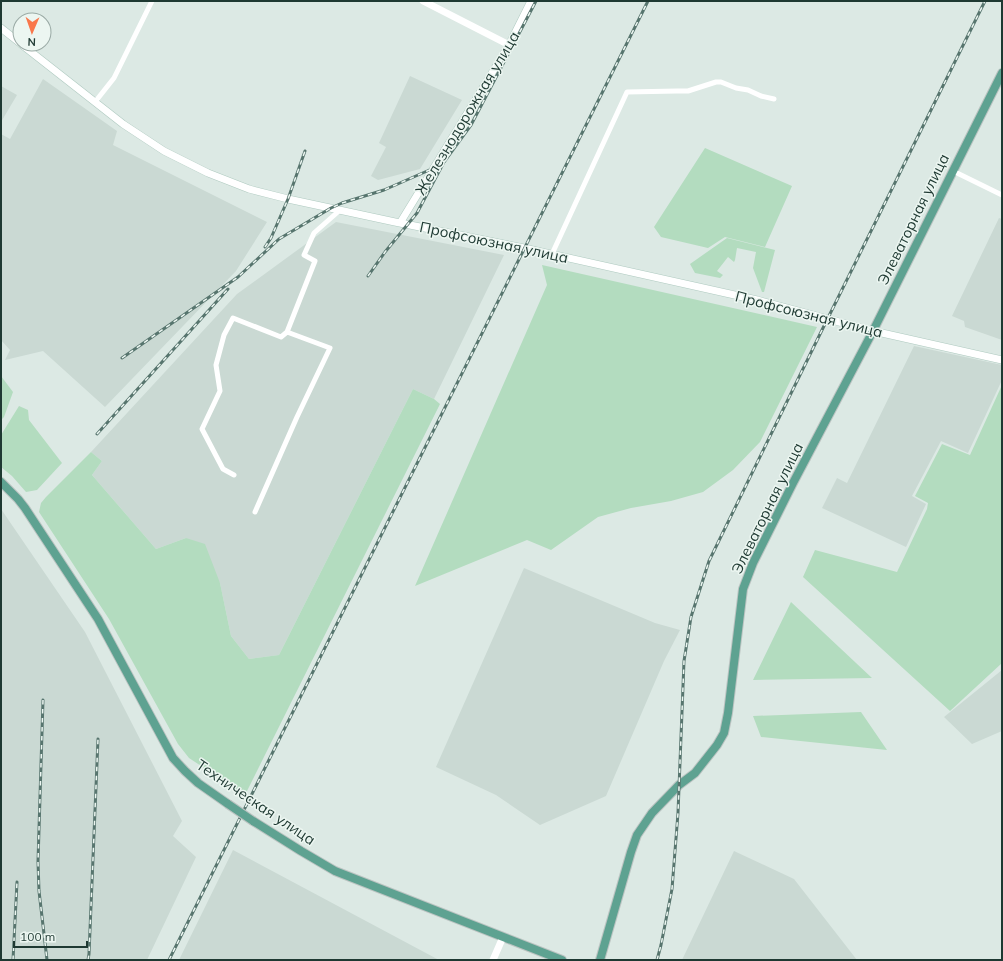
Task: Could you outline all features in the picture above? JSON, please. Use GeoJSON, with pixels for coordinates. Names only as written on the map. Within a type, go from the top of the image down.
{"type":"FeatureCollection","features":[{"type":"Feature","properties":{"kind":"main road"},"geometry":{"type":"LineString","coordinates":[[423,1],[509,45]]}},
{"type":"Feature","properties":{"kind":"main road","name":"Железнодорожная улица"},"geometry":{"type":"LineString","coordinates":[[400,223],[509,45],[531,1]]}},
{"type":"Feature","properties":{"kind":"main road","name":"Профсоюзная улица"},"geometry":{"type":"LineString","coordinates":[[1,28],[12,36]]}},
{"type":"Feature","properties":{"kind":"main road","name":"Профсоюзная улица"},"geometry":{"type":"LineString","coordinates":[[32,52],[128,127],[164,151],[208,173],[249,189],[288,199],[552,254],[757,300],[874,331],[1002,360]]}},
{"type":"Feature","properties":{"kind":"main road","name":"Элеваторная улица"},"geometry":{"type":"LineString","coordinates":[[600,960],[630,852],[637,835],[652,813],[679,785],[694,773],[718,745],[724,733],[728,713],[743,589],[753,563],[793,483],[874,331],[1002,73]]}},
{"type":"Feature","properties":{"kind":"main road","name":"Техническая улица"},"geometry":{"type":"LineString","coordinates":[[1,482],[25,508],[98,619],[173,758],[198,783],[253,821],[335,871],[562,960]]}},
{"type":"Feature","properties":{"kind":"main road"},"geometry":{"type":"LineString","coordinates":[[493,960],[503,937]]}},
{"type":"Feature","properties":{"kind":"street"},"geometry":{"type":"LineString","coordinates":[[95,102],[114,78],[152,1]]}},
{"type":"Feature","properties":{"kind":"street"},"geometry":{"type":"LineString","coordinates":[[552,254],[627,92],[688,91],[720,82],[774,99]]}},
{"type":"Feature","properties":{"kind":"street"},"geometry":{"type":"LineString","coordinates":[[953,171],[1002,194]]}},
{"type":"Feature","properties":{"kind":"street"},"geometry":{"type":"LineString","coordinates":[[234,475],[223,469],[202,429],[220,391],[216,365],[224,335],[233,318],[281,337],[287,332],[315,261],[304,255],[314,233],[340,210]]}},
{"type":"Feature","properties":{"kind":"street"},"geometry":{"type":"LineString","coordinates":[[255,512],[297,416],[330,348],[287,332]]}},
{"type":"Feature","properties":{"kind":"shaded area"},"geometry":{"type":"Polygon","coordinates":[[[410,76],[462,100],[420,169],[378,180],[371,176],[386,147],[379,143],[410,76]]]}},
{"type":"Feature","properties":{"kind":"shaded area"},"geometry":{"type":"Polygon","coordinates":[[[43,79],[117,131],[113,145],[267,222],[236,271],[105,407],[43,351],[5,360],[10,350],[1,340],[1,134],[10,139],[43,79]]]}},
{"type":"Feature","properties":{"kind":"shaded area"},"geometry":{"type":"Polygon","coordinates":[[[1,86],[17,95],[1,122],[1,86]]]}},
{"type":"Feature","properties":{"kind":"shaded area"},"geometry":{"type":"Polygon","coordinates":[[[999,218],[1002,219],[1002,340],[965,327],[964,321],[952,316],[999,218]]]}},
{"type":"Feature","properties":{"kind":"shaded area"},"geometry":{"type":"Polygon","coordinates":[[[336,222],[504,255],[434,399],[413,389],[279,655],[249,659],[231,636],[220,583],[186,538],[156,549],[92,475],[102,461],[91,452],[237,294],[336,222]]]}},
{"type":"Feature","properties":{"kind":"shaded area"},"geometry":{"type":"Polygon","coordinates":[[[914,346],[1002,365],[1002,380],[968,453],[941,441],[912,496],[926,504],[906,547],[822,508],[837,478],[847,483],[914,346]]]}},
{"type":"Feature","properties":{"kind":"shaded area"},"geometry":{"type":"Polygon","coordinates":[[[1,509],[85,632],[182,821],[173,836],[196,857],[147,960],[1,960],[1,509]]]}},
{"type":"Feature","properties":{"kind":"shaded area"},"geometry":{"type":"Polygon","coordinates":[[[524,568],[655,623],[680,630],[664,661],[606,796],[540,825],[496,795],[436,767],[524,568]]]}},
{"type":"Feature","properties":{"kind":"shaded area"},"geometry":{"type":"Polygon","coordinates":[[[1002,670],[1002,731],[972,744],[944,717],[1002,670]]]}},
{"type":"Feature","properties":{"kind":"shaded area"},"geometry":{"type":"Polygon","coordinates":[[[233,850],[439,960],[179,960],[233,850]]]}},
{"type":"Feature","properties":{"kind":"shaded area"},"geometry":{"type":"Polygon","coordinates":[[[734,851],[794,879],[857,960],[682,960],[734,851]]]}},
{"type":"Feature","properties":{"kind":"green space"},"geometry":{"type":"Polygon","coordinates":[[[705,148],[792,186],[765,247],[725,237],[708,248],[661,237],[654,227],[705,148]]]}},
{"type":"Feature","properties":{"kind":"green space"},"geometry":{"type":"Polygon","coordinates":[[[727,238],[775,250],[764,292],[762,292],[753,268],[756,252],[737,248],[734,262],[728,257],[717,271],[723,275],[720,278],[695,273],[690,264],[727,238]]]}},
{"type":"Feature","properties":{"kind":"green space"},"geometry":{"type":"Polygon","coordinates":[[[542,265],[817,327],[760,442],[733,470],[703,492],[671,501],[631,508],[598,517],[551,550],[527,540],[415,586],[547,285],[542,265]]]}},
{"type":"Feature","properties":{"kind":"green space"},"geometry":{"type":"Polygon","coordinates":[[[1,376],[13,392],[4,417],[1,420],[1,376]]]}},
{"type":"Feature","properties":{"kind":"green space"},"geometry":{"type":"Polygon","coordinates":[[[1002,385],[1002,663],[950,711],[803,577],[815,550],[897,572],[927,509],[928,503],[915,496],[942,444],[970,455],[1002,385]]]}},
{"type":"Feature","properties":{"kind":"green space"},"geometry":{"type":"Polygon","coordinates":[[[413,389],[434,399],[440,404],[245,795],[189,758],[178,744],[109,619],[39,512],[41,503],[91,452],[102,461],[92,475],[156,549],[186,538],[205,544],[220,583],[231,636],[249,659],[279,655],[413,389]]]}},
{"type":"Feature","properties":{"kind":"green space"},"geometry":{"type":"Polygon","coordinates":[[[19,406],[28,410],[29,420],[62,463],[37,490],[26,492],[12,476],[1,467],[1,435],[19,406]]]}},
{"type":"Feature","properties":{"kind":"green space"},"geometry":{"type":"Polygon","coordinates":[[[791,602],[872,678],[753,680],[791,602]]]}},
{"type":"Feature","properties":{"kind":"green space"},"geometry":{"type":"Polygon","coordinates":[[[861,712],[887,750],[761,737],[753,716],[861,712]]]}},
{"type":"Feature","properties":{"kind":"railway"},"geometry":{"type":"LineString","coordinates":[[122,358],[238,277],[279,239],[331,208],[384,190],[434,168],[444,162],[471,125],[536,1]]}},
{"type":"Feature","properties":{"kind":"railway"},"geometry":{"type":"LineString","coordinates":[[169,960],[648,1]]}},
{"type":"Feature","properties":{"kind":"railway"},"geometry":{"type":"LineString","coordinates":[[657,960],[672,889],[678,813],[684,661],[691,617],[709,561],[985,1]]}},
{"type":"Feature","properties":{"kind":"railway"},"geometry":{"type":"LineString","coordinates":[[265,247],[271,238],[288,199],[305,151]]}},
{"type":"Feature","properties":{"kind":"railway"},"geometry":{"type":"LineString","coordinates":[[368,276],[385,252],[417,213],[444,162]]}},
{"type":"Feature","properties":{"kind":"railway"},"geometry":{"type":"LineString","coordinates":[[97,434],[228,289]]}},
{"type":"Feature","properties":{"kind":"railway"},"geometry":{"type":"LineString","coordinates":[[43,700],[38,862],[39,891],[47,960]]}},
{"type":"Feature","properties":{"kind":"railway"},"geometry":{"type":"LineString","coordinates":[[88,960],[98,739]]}},
{"type":"Feature","properties":{"kind":"railway"},"geometry":{"type":"LineString","coordinates":[[13,960],[17,882]]}}]}
